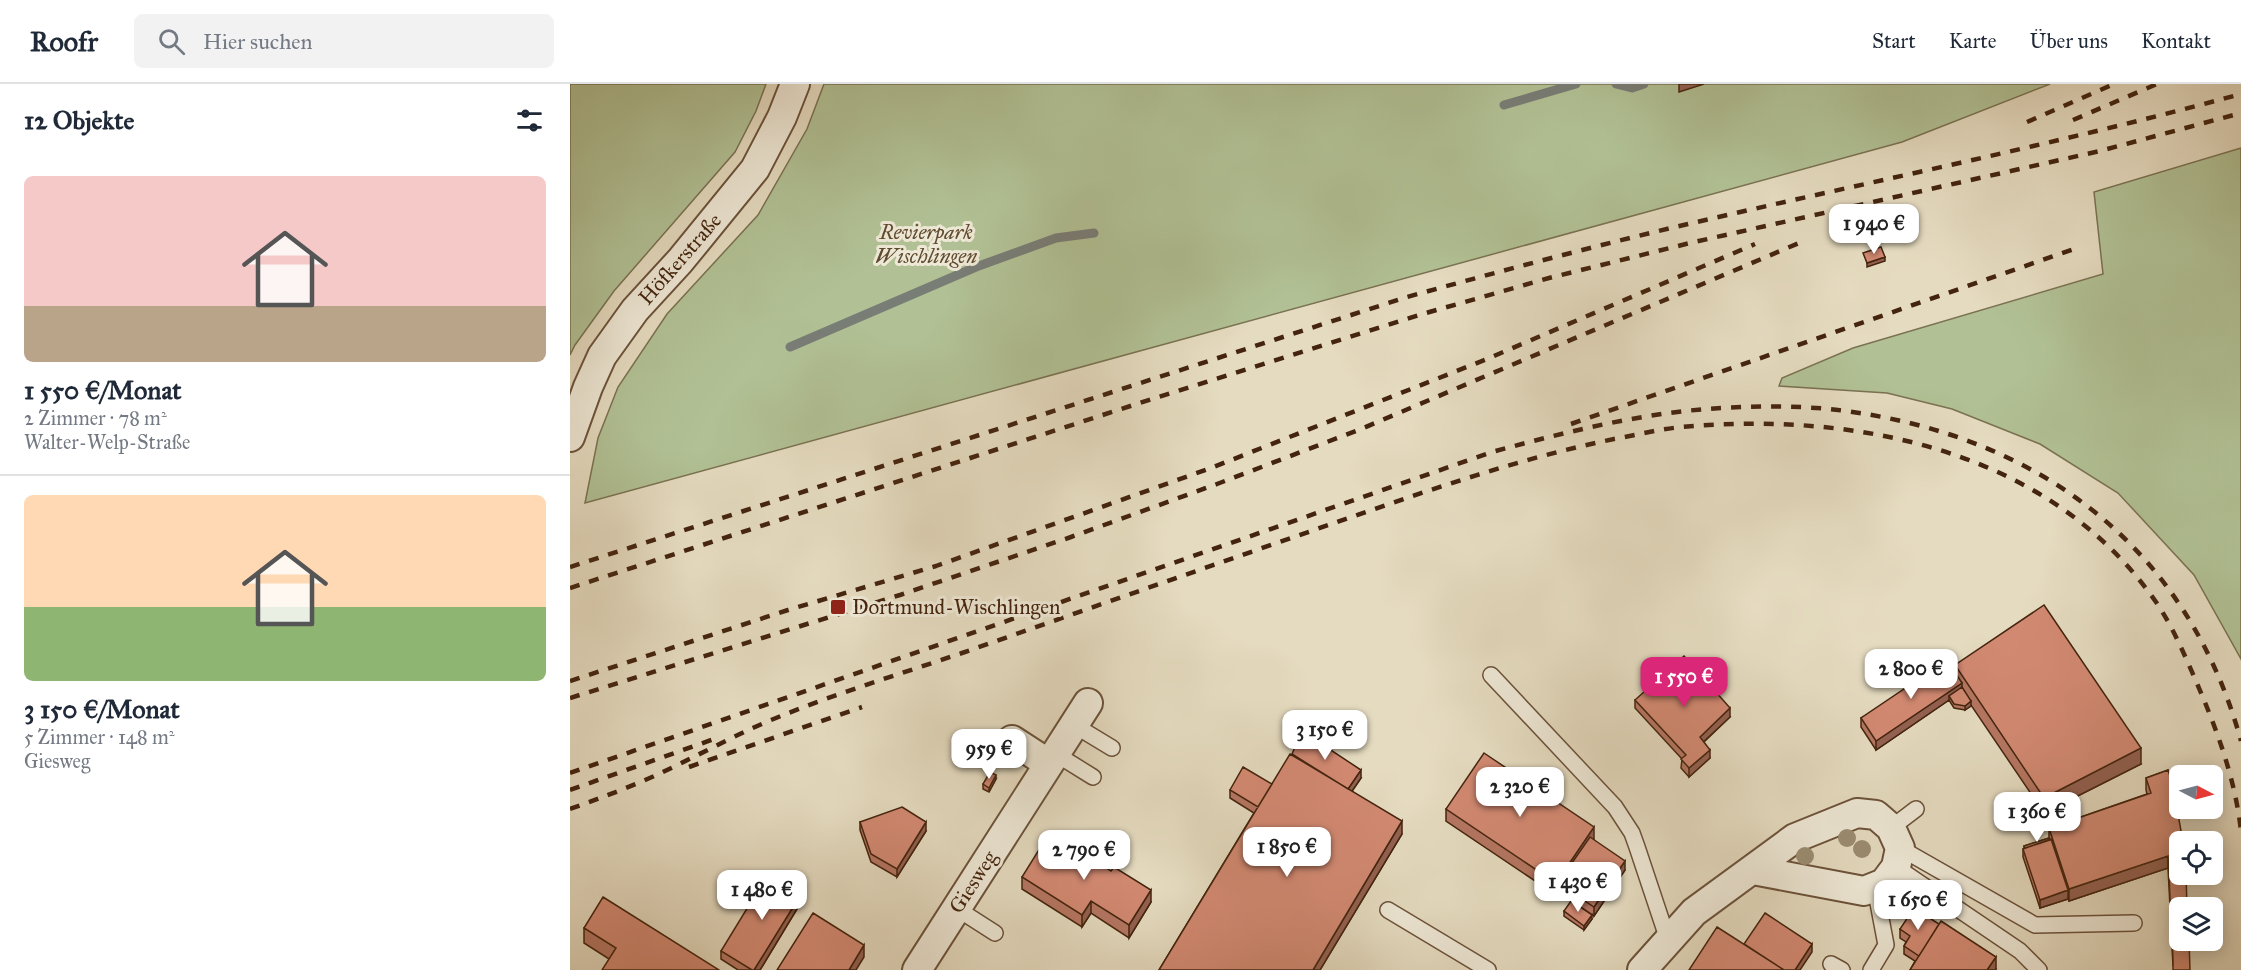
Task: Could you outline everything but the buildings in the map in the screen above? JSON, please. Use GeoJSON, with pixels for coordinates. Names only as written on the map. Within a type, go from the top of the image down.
{"type":"FeatureCollection","features":[{"type":"Feature","properties":{"kind":"street","name":"Höfkerstraße"},"geometry":{"type":"LineString","coordinates":[[570,437],[602,356],[635,310],[680,261],[755,169],[782,117],[795,84]]}},
{"type":"Feature","properties":{"kind":"street","name":"Giesweg"},"geometry":{"type":"LineString","coordinates":[[917,970],[1081,714]]}},
{"type":"Feature","properties":{"kind":"street"},"geometry":{"type":"LineString","coordinates":[[1012,740],[1052,759]]}},
{"type":"Feature","properties":{"kind":"street"},"geometry":{"type":"LineString","coordinates":[[1642,970],[1694,912],[1796,838],[1857,813],[1876,815],[1896,848],[1884,883],[1864,891],[1753,870]]}},
{"type":"Feature","properties":{"kind":"lane"},"geometry":{"type":"LineString","coordinates":[[1491,675],[1615,807],[1632,833],[1668,940]]}},
{"type":"Feature","properties":{"kind":"lane"},"geometry":{"type":"LineString","coordinates":[[1081,714],[1112,748]]}},
{"type":"Feature","properties":{"kind":"lane"},"geometry":{"type":"LineString","coordinates":[[1052,759],[1093,777]]}},
{"type":"Feature","properties":{"kind":"lane"},"geometry":{"type":"LineString","coordinates":[[1896,848],[1916,809]]}},
{"type":"Feature","properties":{"kind":"lane"},"geometry":{"type":"LineString","coordinates":[[1896,848],[2035,925],[2134,923]]}},
{"type":"Feature","properties":{"kind":"lane"},"geometry":{"type":"LineString","coordinates":[[1896,848],[2020,951],[2039,970]]}},
{"type":"Feature","properties":{"kind":"lane"},"geometry":{"type":"LineString","coordinates":[[1871,970],[1886,945],[1875,886]]}},
{"type":"Feature","properties":{"kind":"lane"},"geometry":{"type":"LineString","coordinates":[[956,908],[995,933]]}},
{"type":"Feature","properties":{"kind":"lane"},"geometry":{"type":"LineString","coordinates":[[1388,910],[1488,970]]}},
{"type":"Feature","properties":{"kind":"green space"},"geometry":{"type":"Polygon","coordinates":[[[570,84],[766,84],[756,111],[735,152],[614,291],[570,355],[570,84]]]}},
{"type":"Feature","properties":{"kind":"green space","name":"Revierpark Wischlingen"},"geometry":{"type":"Polygon","coordinates":[[[824,84],[2050,84],[1902,142],[585,503],[598,438],[618,387],[667,314],[758,215],[807,129],[824,84]]]}},
{"type":"Feature","properties":{"kind":"green space"},"geometry":{"type":"Polygon","coordinates":[[[2241,148],[2241,659],[2194,575],[2118,493],[2040,444],[1952,409],[1887,393],[1779,386],[1782,378],[1853,348],[2103,274],[2094,192],[2241,148]]]}},
{"type":"Feature","properties":{"kind":"waterway"},"geometry":{"type":"LineString","coordinates":[[1504,105],[1576,84]]}},
{"type":"Feature","properties":{"kind":"waterway"},"geometry":{"type":"LineString","coordinates":[[1616,84],[1632,88],[1644,84]]}},
{"type":"Feature","properties":{"kind":"waterway"},"geometry":{"type":"LineString","coordinates":[[790,347],[976,267],[1056,238],[1094,233]]}},
{"type":"Feature","properties":{"kind":"railway"},"geometry":{"type":"LineString","coordinates":[[2027,122],[2114,84]]}},
{"type":"Feature","properties":{"kind":"railway"},"geometry":{"type":"LineString","coordinates":[[2073,120],[2157,84]]}},
{"type":"Feature","properties":{"kind":"railway"},"geometry":{"type":"LineString","coordinates":[[570,567],[1407,297],[1653,232],[2034,146],[2241,94]]}},
{"type":"Feature","properties":{"kind":"railway"},"geometry":{"type":"LineString","coordinates":[[570,588],[1155,398],[1419,315],[1549,278],[1690,243],[2100,151],[2241,113]]}},
{"type":"Feature","properties":{"kind":"railway"},"geometry":{"type":"LineString","coordinates":[[570,698],[900,595],[1217,484],[1361,429],[1799,243]]}},
{"type":"Feature","properties":{"kind":"railway"},"geometry":{"type":"LineString","coordinates":[[570,681],[788,610],[936,566],[1211,468],[1487,359],[1755,244]]}},
{"type":"Feature","properties":{"kind":"railway"},"geometry":{"type":"LineString","coordinates":[[1571,424],[2074,249]]}},
{"type":"Feature","properties":{"kind":"railway"},"geometry":{"type":"LineString","coordinates":[[570,773],[1492,452],[1625,420],[1706,409],[1755,407],[1805,407],[1838,410],[1910,423],[1977,444],[2038,474],[2094,511],[2142,556],[2183,610],[2216,671],[2241,741]]}},
{"type":"Feature","properties":{"kind":"railway"},"geometry":{"type":"LineString","coordinates":[[570,809],[668,770],[729,739],[822,700],[1425,492],[1538,457],[1614,439],[1673,428],[1748,424],[1815,426],[1880,435],[1944,451],[2005,476],[2062,508],[2112,550],[2156,602],[2168,621],[2218,736],[2230,773],[2241,831]]}},
{"type":"Feature","properties":{"kind":"railway"},"geometry":{"type":"LineString","coordinates":[[689,767],[862,707]]}},
{"type":"Feature","properties":{"kind":"railway"},"geometry":{"type":"LineString","coordinates":[[570,790],[714,739]]}},
{"type":"Feature","properties":{"kind":"place","name":"Dortmund-Wischlingen"},"geometry":{"type":"Point","coordinates":[838,607]}}]}
